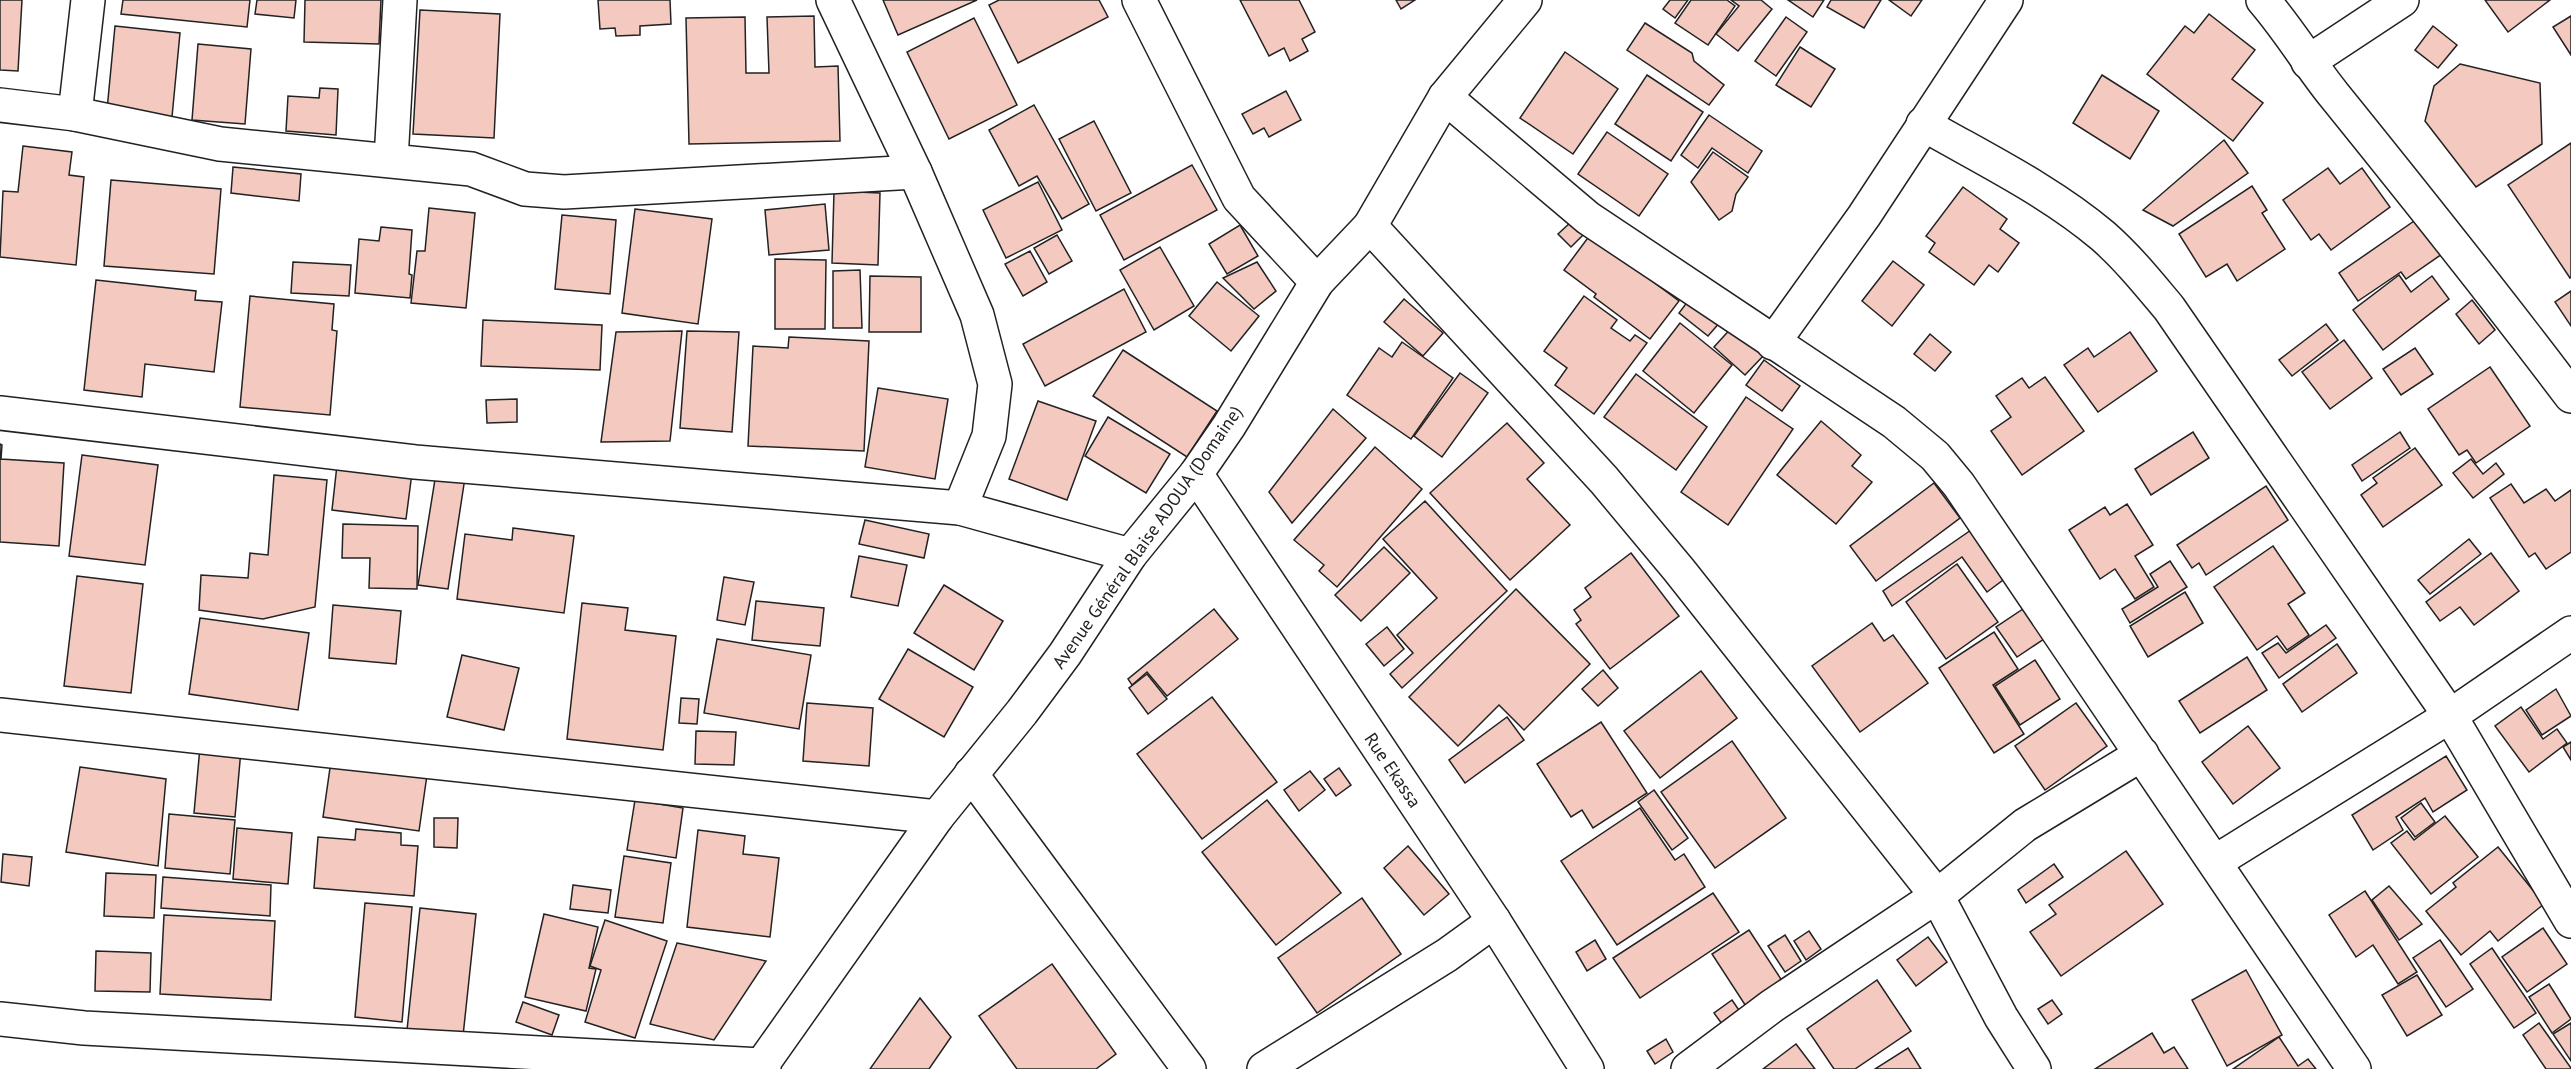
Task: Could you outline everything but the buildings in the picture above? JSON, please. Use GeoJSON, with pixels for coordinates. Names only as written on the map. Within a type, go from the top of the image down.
{"type":"FeatureCollection","features":[{"type":"Feature","properties":{"kind":"street"},"geometry":{"type":"LineString","coordinates":[[75,114],[88,0]]}},
{"type":"Feature","properties":{"kind":"street"},"geometry":{"type":"LineString","coordinates":[[391,160],[400,0]]}},
{"type":"Feature","properties":{"kind":"street"},"geometry":{"type":"LineString","coordinates":[[832,0],[915,172],[977,315],[995,384],[989,436],[960,508]]}},
{"type":"Feature","properties":{"kind":"street"},"geometry":{"type":"LineString","coordinates":[[1139,0],[1239,198],[1317,282]]}},
{"type":"Feature","properties":{"kind":"street"},"geometry":{"type":"LineString","coordinates":[[1773,343],[1864,216],[2006,0]]}},
{"type":"Feature","properties":{"kind":"street"},"geometry":{"type":"LineString","coordinates":[[2263,0],[2278,17],[2308,62],[2492,290],[2571,396]]}},
{"type":"Feature","properties":{"kind":"street"},"geometry":{"type":"LineString","coordinates":[[2308,62],[2402,0]]}},
{"type":"Feature","properties":{"kind":"street","name":"Avenue Général Blaise ADOUA (Domaine)"},"geometry":{"type":"LineString","coordinates":[[761,1068],[937,817],[1065,654],[1130,555],[1196,474],[1229,426],[1317,282],[1370,226],[1445,97],[1510,7]]}},
{"type":"Feature","properties":{"kind":"street"},"geometry":{"type":"LineString","coordinates":[[1445,97],[1588,218],[1894,422],[1935,456],[1959,485],[2354,1069]]}},
{"type":"Feature","properties":{"kind":"street"},"geometry":{"type":"LineString","coordinates":[[0,105],[75,114],[220,144],[292,153],[391,160],[471,169],[525,189],[564,192],[915,172]]}},
{"type":"Feature","properties":{"kind":"street"},"geometry":{"type":"LineString","coordinates":[[1923,124],[2057,202],[2103,236],[2133,264],[2169,308],[2450,716],[2571,921]]}},
{"type":"Feature","properties":{"kind":"street"},"geometry":{"type":"LineString","coordinates":[[1370,226],[1604,480],[1686,579],[1937,896],[2001,1017],[2034,1069]]}},
{"type":"Feature","properties":{"kind":"street"},"geometry":{"type":"LineString","coordinates":[[0,413],[415,462],[960,508],[1130,555]]}},
{"type":"Feature","properties":{"kind":"street","name":"Rue Ekassa"},"geometry":{"type":"LineString","coordinates":[[1196,474],[1494,921],[1587,1069]]}},
{"type":"Feature","properties":{"kind":"street"},"geometry":{"type":"LineString","coordinates":[[2215,862],[2450,716],[2571,633]]}},
{"type":"Feature","properties":{"kind":"street"},"geometry":{"type":"LineString","coordinates":[[0,715],[937,817]]}},
{"type":"Feature","properties":{"kind":"street"},"geometry":{"type":"LineString","coordinates":[[1688,1069],[1772,1006],[1937,896],[2025,825],[2142,754]]}},
{"type":"Feature","properties":{"kind":"street"},"geometry":{"type":"LineString","coordinates":[[971,774],[1189,1069]]}},
{"type":"Feature","properties":{"kind":"street"},"geometry":{"type":"LineString","coordinates":[[1264,1069],[1447,955],[1494,921]]}},
{"type":"Feature","properties":{"kind":"street"},"geometry":{"type":"LineString","coordinates":[[0,1019],[84,1028],[761,1068]]}}]}
